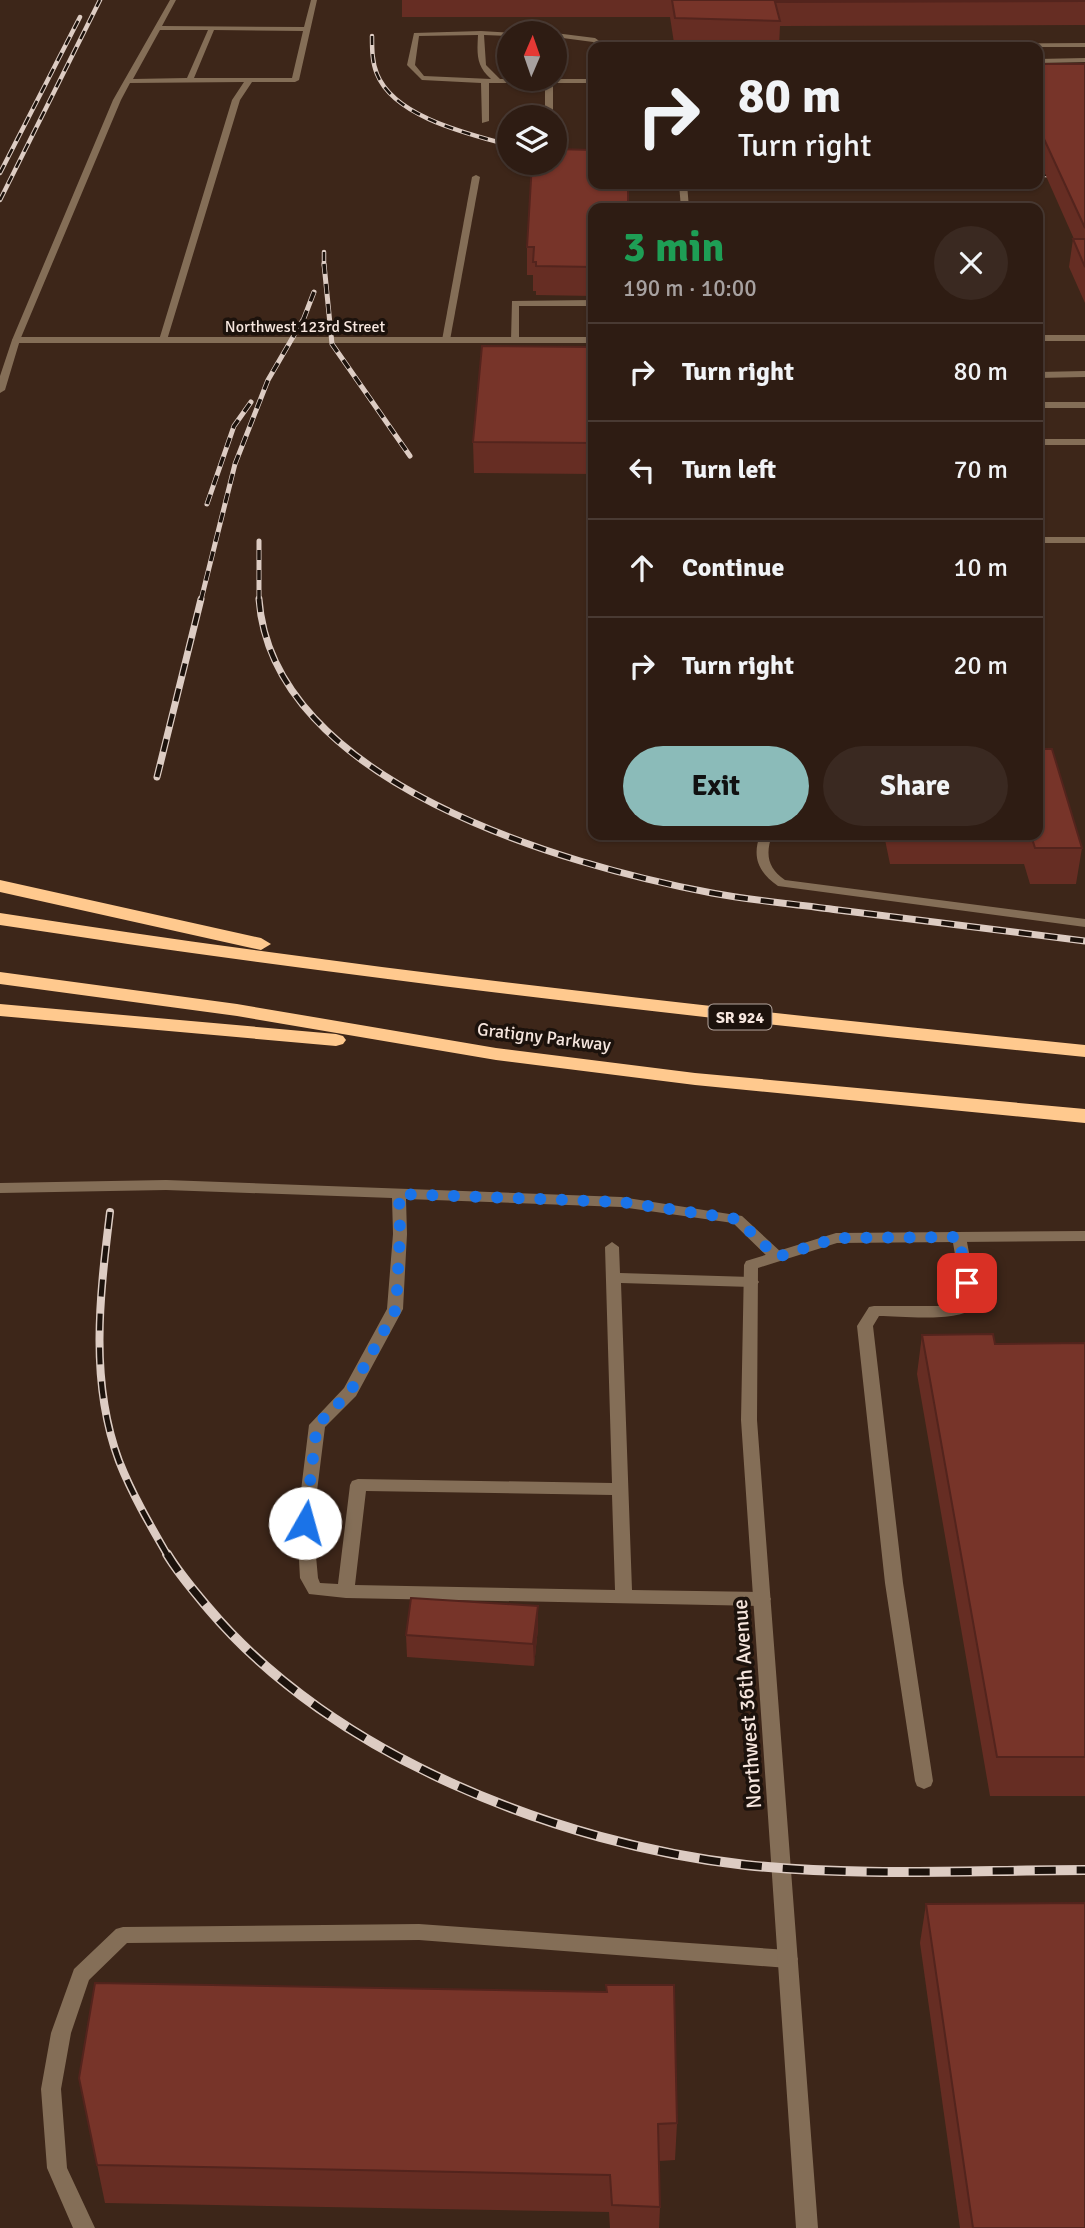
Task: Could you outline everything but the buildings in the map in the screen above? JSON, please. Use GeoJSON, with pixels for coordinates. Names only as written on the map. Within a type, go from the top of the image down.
{"type":"FeatureCollection","features":[{"type":"Feature","properties":{"kind":"highway"},"geometry":{"type":"LineString","coordinates":[[0,886],[251,949]]}},
{"type":"Feature","properties":{"kind":"highway"},"geometry":{"type":"LineString","coordinates":[[0,919],[251,949]]}},
{"type":"Feature","properties":{"kind":"highway","name":"SR 924"},"geometry":{"type":"LineString","coordinates":[[251,949],[395,975],[745,1017],[1085,1051]]}},
{"type":"Feature","properties":{"kind":"highway"},"geometry":{"type":"LineString","coordinates":[[0,978],[234,1020]]}},
{"type":"Feature","properties":{"kind":"highway"},"geometry":{"type":"LineString","coordinates":[[0,1010],[234,1020]]}},
{"type":"Feature","properties":{"kind":"highway","name":"Gratigny Parkway"},"geometry":{"type":"LineString","coordinates":[[234,1020],[695,1079],[1085,1116]]}},
{"type":"Feature","properties":{"kind":"street"},"geometry":{"type":"LineString","coordinates":[[0,390],[16,340],[117,100],[173,0]]}},
{"type":"Feature","properties":{"kind":"street"},"geometry":{"type":"LineString","coordinates":[[128,81],[295,80],[314,0]]}},
{"type":"Feature","properties":{"kind":"street"},"geometry":{"type":"LineString","coordinates":[[157,28],[307,29]]}},
{"type":"Feature","properties":{"kind":"street"},"geometry":{"type":"LineString","coordinates":[[189,81],[212,28]]}},
{"type":"Feature","properties":{"kind":"street"},"geometry":{"type":"LineString","coordinates":[[497,34],[416,33],[411,65],[422,78],[497,81]]}},
{"type":"Feature","properties":{"kind":"street"},"geometry":{"type":"LineString","coordinates":[[481,33],[483,70],[497,80]]}},
{"type":"Feature","properties":{"kind":"street"},"geometry":{"type":"LineString","coordinates":[[567,36],[597,42]]}},
{"type":"Feature","properties":{"kind":"street"},"geometry":{"type":"LineString","coordinates":[[1043,45],[1085,45]]}},
{"type":"Feature","properties":{"kind":"street"},"geometry":{"type":"LineString","coordinates":[[1043,61],[1085,60]]}},
{"type":"Feature","properties":{"kind":"street"},"geometry":{"type":"LineString","coordinates":[[485,80],[485,121]]}},
{"type":"Feature","properties":{"kind":"street"},"geometry":{"type":"LineString","coordinates":[[163,340],[236,100],[249,81]]}},
{"type":"Feature","properties":{"kind":"street"},"geometry":{"type":"LineString","coordinates":[[567,81],[588,81]]}},
{"type":"Feature","properties":{"kind":"street"},"geometry":{"type":"LineString","coordinates":[[446,340],[476,177]]}},
{"type":"Feature","properties":{"kind":"street"},"geometry":{"type":"LineString","coordinates":[[515,340],[514,303],[588,303]]}},
{"type":"Feature","properties":{"kind":"street"},"geometry":{"type":"LineString","coordinates":[[1043,338],[1085,338]]}},
{"type":"Feature","properties":{"kind":"street","name":"Northwest 123rd Street"},"geometry":{"type":"LineString","coordinates":[[16,340],[588,340]]}},
{"type":"Feature","properties":{"kind":"street"},"geometry":{"type":"LineString","coordinates":[[1043,375],[1085,374]]}},
{"type":"Feature","properties":{"kind":"street"},"geometry":{"type":"LineString","coordinates":[[1043,405],[1085,405]]}},
{"type":"Feature","properties":{"kind":"street"},"geometry":{"type":"LineString","coordinates":[[1043,442],[1085,442]]}},
{"type":"Feature","properties":{"kind":"street"},"geometry":{"type":"LineString","coordinates":[[1043,540],[1085,540]]}},
{"type":"Feature","properties":{"kind":"street"},"geometry":{"type":"LineString","coordinates":[[765,840],[762,866],[782,883],[1085,923]]}},
{"type":"Feature","properties":{"kind":"street"},"geometry":{"type":"LineString","coordinates":[[0,1188],[166,1185],[621,1202],[737,1219],[777,1257]]}},
{"type":"Feature","properties":{"kind":"street"},"geometry":{"type":"LineString","coordinates":[[399,1194],[396,1309],[350,1392],[317,1425],[305,1523],[309,1578],[315,1589],[762,1599]]}},
{"type":"Feature","properties":{"kind":"street"},"geometry":{"type":"LineString","coordinates":[[613,1278],[751,1282],[751,1265],[836,1238],[1085,1236]]}},
{"type":"Feature","properties":{"kind":"street"},"geometry":{"type":"LineString","coordinates":[[923,1781],[894,1583],[865,1326],[874,1311],[953,1311],[971,1304],[959,1237]]}},
{"type":"Feature","properties":{"kind":"street"},"geometry":{"type":"LineString","coordinates":[[612,1247],[624,1596]]}},
{"type":"Feature","properties":{"kind":"street","name":"Northwest 36th Avenue"},"geometry":{"type":"LineString","coordinates":[[751,1282],[749,1420],[807,2228]]}},
{"type":"Feature","properties":{"kind":"street"},"geometry":{"type":"LineString","coordinates":[[346,1591],[358,1485],[620,1489]]}},
{"type":"Feature","properties":{"kind":"street"},"geometry":{"type":"LineString","coordinates":[[84,2228],[57,2168],[51,2089],[61,2033],[81,1975],[123,1935],[419,1932],[788,1958]]}},
{"type":"Feature","properties":{"kind":"railway"},"geometry":{"type":"LineString","coordinates":[[0,200],[100,0]]}},
{"type":"Feature","properties":{"kind":"railway"},"geometry":{"type":"LineString","coordinates":[[0,173],[80,17]]}},
{"type":"Feature","properties":{"kind":"railway"},"geometry":{"type":"LineString","coordinates":[[372,36],[373,60],[377,74],[386,89],[399,102],[434,122],[497,142]]}},
{"type":"Feature","properties":{"kind":"railway"},"geometry":{"type":"LineString","coordinates":[[1043,175],[1085,175]]}},
{"type":"Feature","properties":{"kind":"railway"},"geometry":{"type":"LineString","coordinates":[[324,252],[324,264]]}},
{"type":"Feature","properties":{"kind":"railway"},"geometry":{"type":"LineString","coordinates":[[324,264],[332,344],[410,456]]}},
{"type":"Feature","properties":{"kind":"railway"},"geometry":{"type":"LineString","coordinates":[[201,600],[235,464],[268,380],[304,318],[314,292]]}},
{"type":"Feature","properties":{"kind":"railway"},"geometry":{"type":"LineString","coordinates":[[207,504],[234,426],[251,402]]}},
{"type":"Feature","properties":{"kind":"railway"},"geometry":{"type":"LineString","coordinates":[[259,541],[259,599]]}},
{"type":"Feature","properties":{"kind":"railway"},"geometry":{"type":"LineString","coordinates":[[157,777],[201,599]]}},
{"type":"Feature","properties":{"kind":"railway"},"geometry":{"type":"LineString","coordinates":[[259,599],[276,663],[314,718],[369,765],[434,804],[507,836],[580,861],[712,893],[1085,941]]}},
{"type":"Feature","properties":{"kind":"railway"},"geometry":{"type":"LineString","coordinates":[[110,1212],[100,1337],[104,1400],[119,1461],[135,1497],[168,1556]]}},
{"type":"Feature","properties":{"kind":"railway"},"geometry":{"type":"LineString","coordinates":[[167,1554],[209,1609],[260,1661],[319,1708],[384,1749],[453,1784],[526,1814],[600,1837],[674,1854],[746,1865],[873,1872],[1085,1870]]}},
{"type":"Feature","properties":{"kind":"route"},"geometry":{"type":"LineString","coordinates":[[305,1523],[317,1425],[350,1392],[396,1309],[399,1194],[621,1202],[737,1219],[777,1257],[836,1238],[959,1237],[967,1283]]}}]}
